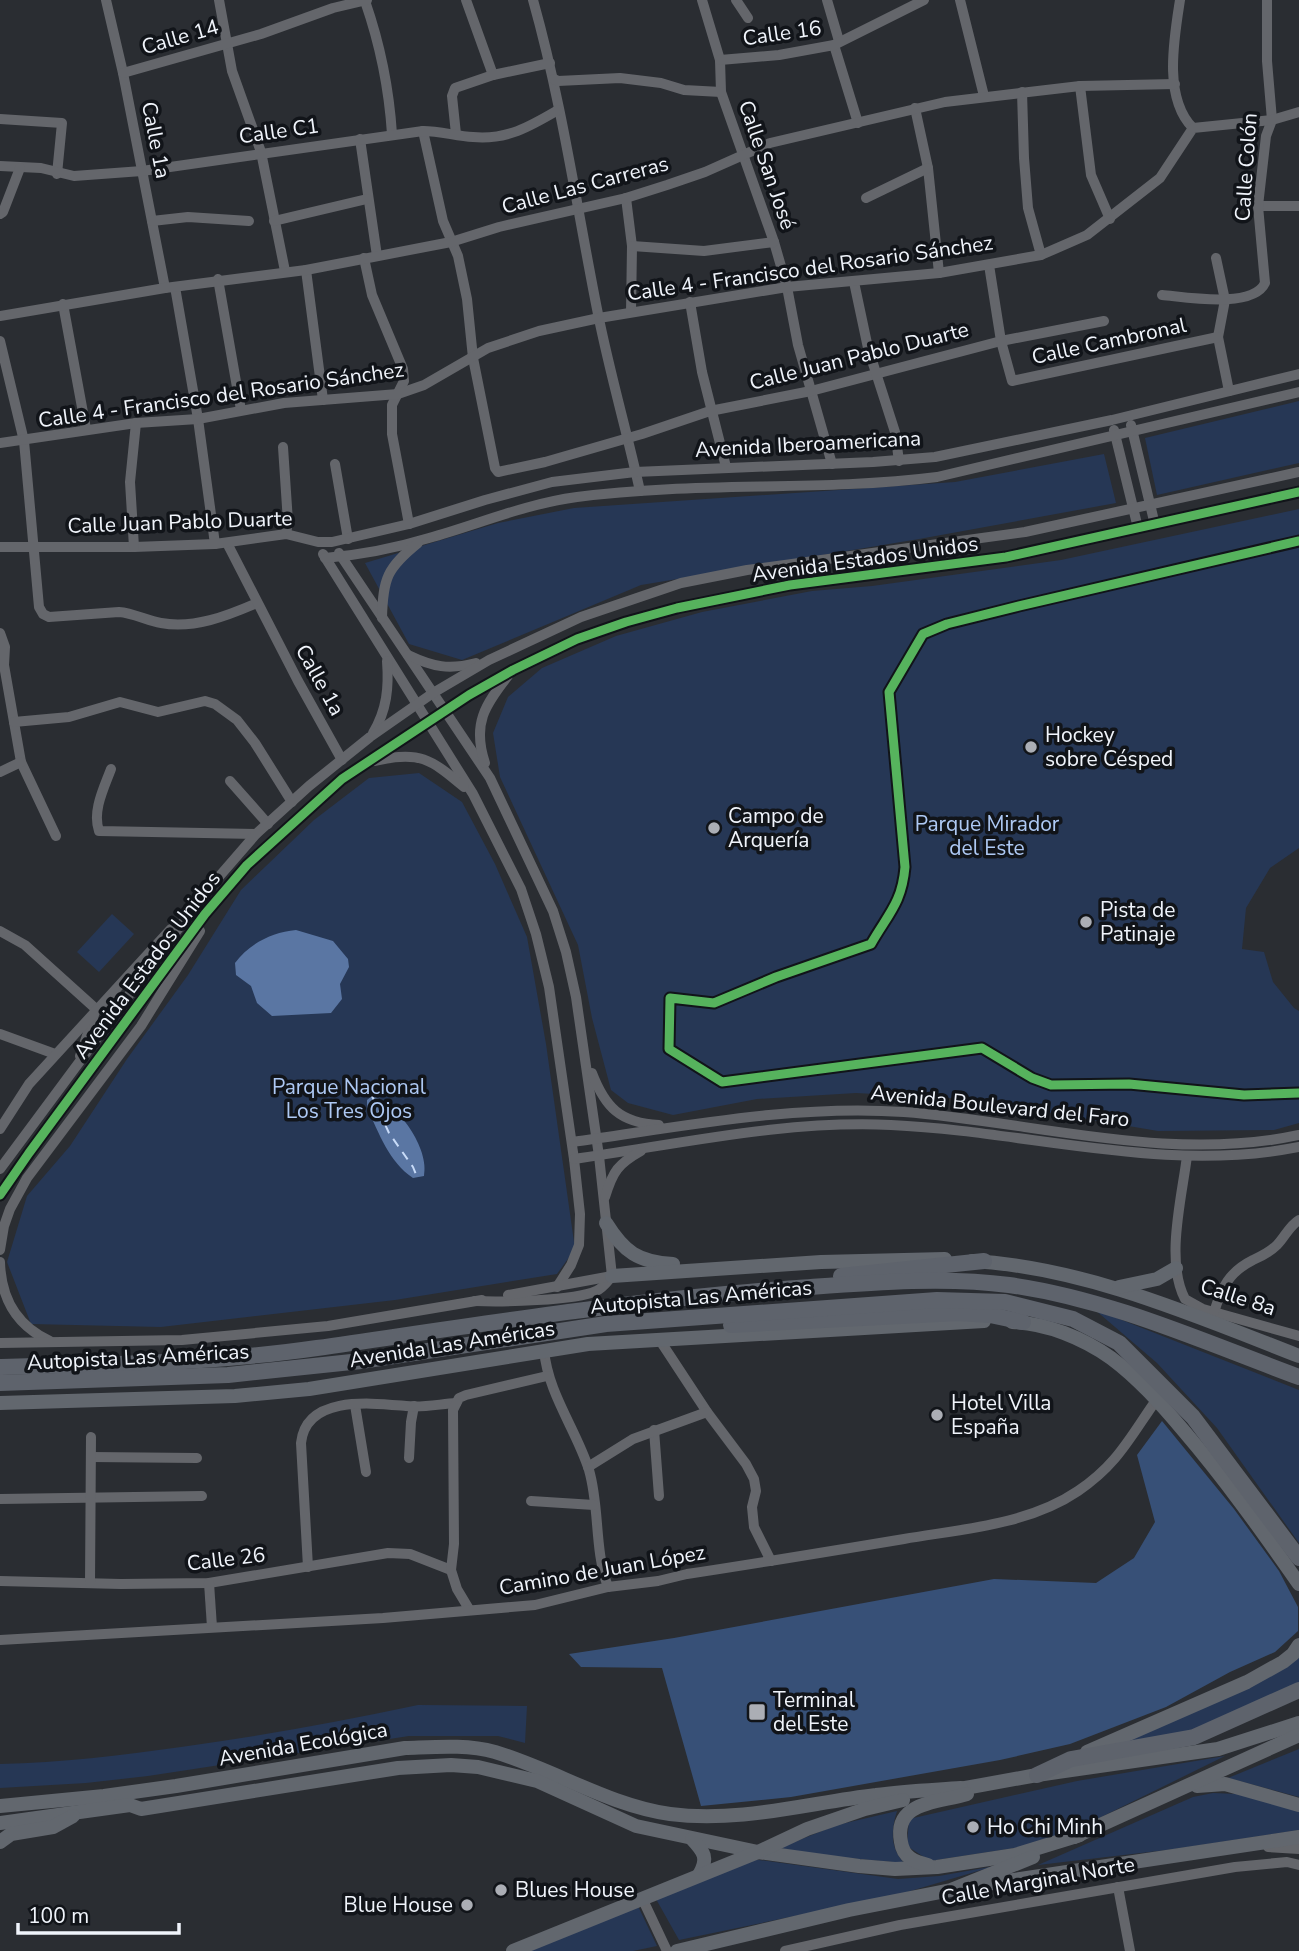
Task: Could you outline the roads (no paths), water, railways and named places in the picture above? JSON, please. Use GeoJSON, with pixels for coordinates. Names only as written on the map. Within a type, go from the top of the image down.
{"type":"FeatureCollection","features":[{"type":"Feature","properties":{"kind":"highway"},"geometry":{"type":"LineString","coordinates":[[737,1292],[754,1286],[984,1261]]}},
{"type":"Feature","properties":{"kind":"highway","name":"Autopista Las Américas"},"geometry":{"type":"LineString","coordinates":[[0,1367],[185,1360],[276,1353],[590,1308],[737,1292],[944,1281],[1006,1285],[1074,1296],[1299,1377]]}},
{"type":"Feature","properties":{"kind":"highway","name":"Autopista Las Américas"},"geometry":{"type":"LineString","coordinates":[[0,1383],[154,1380],[292,1370],[606,1324],[937,1300],[1005,1302],[1073,1319],[1119,1343],[1193,1417],[1299,1558]]}},
{"type":"Feature","properties":{"kind":"highway"},"geometry":{"type":"LineString","coordinates":[[606,1324],[713,1326],[958,1313],[990,1315],[1023,1322]]}},
{"type":"Feature","properties":{"kind":"highway"},"geometry":{"type":"LineString","coordinates":[[1037,1775],[1071,1759],[1194,1737],[1299,1690]]}},
{"type":"Feature","properties":{"kind":"main road"},"geometry":{"type":"LineString","coordinates":[[606,1223],[617,1241],[629,1252],[651,1263],[730,1267]]}},
{"type":"Feature","properties":{"kind":"main road"},"geometry":{"type":"LineString","coordinates":[[612,1276],[730,1267],[939,1259],[984,1261],[1040,1270],[1183,1306],[1299,1356]]}},
{"type":"Feature","properties":{"kind":"main road"},"geometry":{"type":"LineString","coordinates":[[1111,1288],[1147,1282],[1176,1268]]}},
{"type":"Feature","properties":{"kind":"main road","name":"Avenida Las Américas"},"geometry":{"type":"LineString","coordinates":[[0,1403],[200,1398],[309,1389],[544,1350],[659,1339],[954,1322],[1023,1322],[1070,1335],[1092,1346],[1112,1359],[1157,1399],[1212,1463],[1299,1584]]}},
{"type":"Feature","properties":{"kind":"main road"},"geometry":{"type":"LineString","coordinates":[[1071,1759],[1247,1682],[1283,1662],[1299,1645]]}},
{"type":"Feature","properties":{"kind":"main road"},"geometry":{"type":"LineString","coordinates":[[513,1951],[758,1852],[807,1829],[865,1809],[1037,1775],[1218,1749],[1299,1723]]}},
{"type":"Feature","properties":{"kind":"main road"},"geometry":{"type":"LineString","coordinates":[[951,1890],[1020,1864],[1299,1735]]}},
{"type":"Feature","properties":{"kind":"main road","name":"Avenida Ecológica"},"geometry":{"type":"LineString","coordinates":[[0,1806],[176,1786],[405,1748],[443,1746],[466,1746],[494,1752],[575,1783],[603,1804]]}},
{"type":"Feature","properties":{"kind":"main road","name":"Avenida Ecológica"},"geometry":{"type":"LineString","coordinates":[[0,1823],[130,1805],[141,1809],[398,1768],[451,1765],[506,1772],[603,1804]]}},
{"type":"Feature","properties":{"kind":"main road"},"geometry":{"type":"LineString","coordinates":[[937,1867],[917,1863],[907,1857],[900,1835],[900,1825],[905,1813],[915,1807],[1012,1780]]}},
{"type":"Feature","properties":{"kind":"main road"},"geometry":{"type":"LineString","coordinates":[[1153,1801],[1193,1786],[1225,1784],[1299,1805]]}},
{"type":"Feature","properties":{"kind":"main road"},"geometry":{"type":"LineString","coordinates":[[603,1804],[668,1813],[730,1817],[878,1794],[961,1788]]}},
{"type":"Feature","properties":{"kind":"main road"},"geometry":{"type":"LineString","coordinates":[[0,1816],[56,1809],[72,1799]]}},
{"type":"Feature","properties":{"kind":"main road"},"geometry":{"type":"LineString","coordinates":[[603,1804],[636,1825],[692,1839],[758,1852],[895,1869],[937,1867],[1015,1855],[1080,1835]]}},
{"type":"Feature","properties":{"kind":"main road"},"geometry":{"type":"LineString","coordinates":[[0,1842],[11,1834],[52,1826],[85,1810]]}},
{"type":"Feature","properties":{"kind":"main road"},"geometry":{"type":"LineString","coordinates":[[677,1951],[849,1910],[951,1890],[1299,1837]]}},
{"type":"Feature","properties":{"kind":"main road"},"geometry":{"type":"LineString","coordinates":[[692,1839],[706,1855],[699,1875]]}},
{"type":"Feature","properties":{"kind":"main road"},"geometry":{"type":"LineString","coordinates":[[712,1951],[766,1930]]}},
{"type":"Feature","properties":{"kind":"street","name":"Calle 1a"},"geometry":{"type":"LineString","coordinates":[[106,0],[152,221],[170,287],[198,419],[221,544],[257,603],[342,760]]}},
{"type":"Feature","properties":{"kind":"street"},"geometry":{"type":"LineString","coordinates":[[219,0],[232,71],[261,152],[285,271]]}},
{"type":"Feature","properties":{"kind":"street","name":"Calle 14"},"geometry":{"type":"LineString","coordinates":[[123,73],[261,34],[333,8],[366,0]]}},
{"type":"Feature","properties":{"kind":"street"},"geometry":{"type":"LineString","coordinates":[[366,0],[386,76],[391,134]]}},
{"type":"Feature","properties":{"kind":"street"},"geometry":{"type":"LineString","coordinates":[[466,0],[493,75]]}},
{"type":"Feature","properties":{"kind":"street"},"geometry":{"type":"LineString","coordinates":[[533,0],[554,79],[599,318],[639,491]]}},
{"type":"Feature","properties":{"kind":"street","name":"Calle San José"},"geometry":{"type":"LineString","coordinates":[[702,0],[720,60],[722,92],[788,287],[798,345],[832,464]]}},
{"type":"Feature","properties":{"kind":"street"},"geometry":{"type":"LineString","coordinates":[[736,0],[748,18]]}},
{"type":"Feature","properties":{"kind":"street"},"geometry":{"type":"LineString","coordinates":[[827,0],[858,123]]}},
{"type":"Feature","properties":{"kind":"street"},"geometry":{"type":"LineString","coordinates":[[893,0],[899,13]]}},
{"type":"Feature","properties":{"kind":"street","name":"Calle 16"},"geometry":{"type":"LineString","coordinates":[[720,60],[779,55],[837,43],[924,0]]}},
{"type":"Feature","properties":{"kind":"street"},"geometry":{"type":"LineString","coordinates":[[960,0],[984,96]]}},
{"type":"Feature","properties":{"kind":"street"},"geometry":{"type":"LineString","coordinates":[[1180,0],[1174,55],[1175,84],[1183,118],[1193,128],[1272,120],[1299,113]]}},
{"type":"Feature","properties":{"kind":"street","name":"Calle Colón"},"geometry":{"type":"LineString","coordinates":[[1225,300],[1257,293],[1265,283],[1258,206],[1266,136],[1272,120],[1267,61],[1267,0]]}},
{"type":"Feature","properties":{"kind":"street"},"geometry":{"type":"LineString","coordinates":[[456,134],[452,96],[454,88],[493,75],[550,62]]}},
{"type":"Feature","properties":{"kind":"street"},"geometry":{"type":"LineString","coordinates":[[554,79],[620,78],[661,83],[684,90],[722,92]]}},
{"type":"Feature","properties":{"kind":"street","name":"Calle Las Carreras"},"geometry":{"type":"LineString","coordinates":[[0,316],[218,279],[306,270],[451,242],[578,207],[626,198],[680,181],[770,143],[915,108],[984,96],[1080,86],[1175,84]]}},
{"type":"Feature","properties":{"kind":"street"},"geometry":{"type":"LineString","coordinates":[[1080,86],[1091,175],[1110,219]]}},
{"type":"Feature","properties":{"kind":"street"},"geometry":{"type":"LineString","coordinates":[[1022,92],[1028,208],[1041,255]]}},
{"type":"Feature","properties":{"kind":"street"},"geometry":{"type":"LineString","coordinates":[[915,108],[928,168],[939,273]]}},
{"type":"Feature","properties":{"kind":"street","name":"Calle C1"},"geometry":{"type":"LineString","coordinates":[[0,166],[41,168],[74,176],[142,171],[423,131],[474,137],[508,136],[558,110]]}},
{"type":"Feature","properties":{"kind":"street"},"geometry":{"type":"LineString","coordinates":[[0,119],[62,122],[57,174]]}},
{"type":"Feature","properties":{"kind":"street","name":"Calle 4 - Francisco del Rosario Sánchez"},"geometry":{"type":"LineString","coordinates":[[0,443],[86,429],[198,419],[241,410],[398,394],[424,385],[488,348],[539,331],[599,318],[788,287],[939,273],[1041,255],[1087,235],[1160,178],[1193,128]]}},
{"type":"Feature","properties":{"kind":"street"},"geometry":{"type":"LineString","coordinates":[[423,131],[443,221],[458,256],[467,299],[473,358]]}},
{"type":"Feature","properties":{"kind":"street"},"geometry":{"type":"LineString","coordinates":[[360,139],[377,256]]}},
{"type":"Feature","properties":{"kind":"street"},"geometry":{"type":"LineString","coordinates":[[0,214],[20,168]]}},
{"type":"Feature","properties":{"kind":"street"},"geometry":{"type":"LineString","coordinates":[[866,198],[928,168]]}},
{"type":"Feature","properties":{"kind":"street"},"geometry":{"type":"LineString","coordinates":[[626,198],[632,246],[631,312]]}},
{"type":"Feature","properties":{"kind":"street"},"geometry":{"type":"LineString","coordinates":[[274,221],[367,199]]}},
{"type":"Feature","properties":{"kind":"street"},"geometry":{"type":"LineString","coordinates":[[1258,206],[1299,206]]}},
{"type":"Feature","properties":{"kind":"street"},"geometry":{"type":"LineString","coordinates":[[152,221],[188,217],[249,221]]}},
{"type":"Feature","properties":{"kind":"street"},"geometry":{"type":"LineString","coordinates":[[632,246],[704,251],[774,242]]}},
{"type":"Feature","properties":{"kind":"street"},"geometry":{"type":"LineString","coordinates":[[364,258],[372,295],[404,369],[404,381],[392,405],[391,434],[403,481],[409,524]]}},
{"type":"Feature","properties":{"kind":"street"},"geometry":{"type":"LineString","coordinates":[[1216,258],[1225,300],[1218,337],[1229,391]]}},
{"type":"Feature","properties":{"kind":"street"},"geometry":{"type":"LineString","coordinates":[[989,265],[1001,341]]}},
{"type":"Feature","properties":{"kind":"street"},"geometry":{"type":"LineString","coordinates":[[306,270],[323,400]]}},
{"type":"Feature","properties":{"kind":"street"},"geometry":{"type":"LineString","coordinates":[[218,279],[241,410]]}},
{"type":"Feature","properties":{"kind":"street"},"geometry":{"type":"LineString","coordinates":[[854,282],[868,348],[895,432],[899,461]]}},
{"type":"Feature","properties":{"kind":"street"},"geometry":{"type":"LineString","coordinates":[[1162,296],[1225,300]]}},
{"type":"Feature","properties":{"kind":"street"},"geometry":{"type":"LineString","coordinates":[[690,302],[710,411],[726,467]]}},
{"type":"Feature","properties":{"kind":"street"},"geometry":{"type":"LineString","coordinates":[[63,304],[86,429]]}},
{"type":"Feature","properties":{"kind":"street","name":"Calle Juan Pablo Duarte"},"geometry":{"type":"LineString","coordinates":[[473,358],[498,472],[545,462],[710,411],[811,391],[1001,341],[1104,321]]}},
{"type":"Feature","properties":{"kind":"street","name":"Calle Cambronal"},"geometry":{"type":"LineString","coordinates":[[1001,341],[1009,379],[1014,381],[1218,337]]}},
{"type":"Feature","properties":{"kind":"street"},"geometry":{"type":"LineString","coordinates":[[0,341],[24,441],[39,607],[43,614],[49,617],[119,612],[160,623],[183,625],[225,617],[257,603]]}},
{"type":"Feature","properties":{"kind":"street","name":"Avenida Iberoamericana"},"geometry":{"type":"LineString","coordinates":[[318,542],[348,539],[409,524],[552,482],[635,472],[899,461],[963,452],[1112,420],[1299,374]]}},
{"type":"Feature","properties":{"kind":"street","name":"Avenida Iberoamericana"},"geometry":{"type":"LineString","coordinates":[[325,558],[422,540],[539,503],[584,496],[639,491],[918,479],[968,471],[1299,392]]}},
{"type":"Feature","properties":{"kind":"street"},"geometry":{"type":"LineString","coordinates":[[1129,416],[1155,524]]}},
{"type":"Feature","properties":{"kind":"street"},"geometry":{"type":"LineString","coordinates":[[1112,420],[1138,528]]}},
{"type":"Feature","properties":{"kind":"street"},"geometry":{"type":"LineString","coordinates":[[134,547],[130,482],[136,423]]}},
{"type":"Feature","properties":{"kind":"street"},"geometry":{"type":"LineString","coordinates":[[283,447],[288,522],[286,534]]}},
{"type":"Feature","properties":{"kind":"street"},"geometry":{"type":"LineString","coordinates":[[335,464],[348,539]]}},
{"type":"Feature","properties":{"kind":"street","name":"Avenida Estados Unidos"},"geometry":{"type":"LineString","coordinates":[[0,1169],[204,894],[256,834],[370,737],[433,693],[489,660],[581,617],[681,583],[747,570],[1025,532],[1299,472]]}},
{"type":"Feature","properties":{"kind":"street","name":"Avenida Estados Unidos"},"geometry":{"type":"LineString","coordinates":[[0,1195],[222,892],[247,864],[342,779],[469,695],[513,670],[577,639],[677,608],[790,584],[1006,557],[1299,492]]}},
{"type":"Feature","properties":{"kind":"street","name":"Calle Juan Pablo Duarte"},"geometry":{"type":"LineString","coordinates":[[0,547],[221,544],[286,534],[318,542]]}},
{"type":"Feature","properties":{"kind":"street"},"geometry":{"type":"LineString","coordinates":[[382,618],[387,576],[400,558],[422,540]]}},
{"type":"Feature","properties":{"kind":"street"},"geometry":{"type":"LineString","coordinates":[[318,542],[325,558],[473,794],[521,888],[536,934],[549,988],[580,1214],[579,1245],[571,1265],[556,1286]]}},
{"type":"Feature","properties":{"kind":"street"},"geometry":{"type":"LineString","coordinates":[[332,542],[490,778]]}},
{"type":"Feature","properties":{"kind":"street"},"geometry":{"type":"LineString","coordinates":[[0,633],[5,647],[2,666],[21,762],[56,836]]}},
{"type":"Feature","properties":{"kind":"street"},"geometry":{"type":"LineString","coordinates":[[407,655],[427,664],[455,668],[489,660]]}},
{"type":"Feature","properties":{"kind":"street"},"geometry":{"type":"LineString","coordinates":[[370,737],[379,723],[385,705],[389,682],[387,658]]}},
{"type":"Feature","properties":{"kind":"street"},"geometry":{"type":"LineString","coordinates":[[475,1301],[506,1302],[583,1295],[601,1289],[612,1276],[599,1156],[573,979],[553,911],[490,778],[481,751],[480,726],[488,701],[513,670]]}},
{"type":"Feature","properties":{"kind":"street"},"geometry":{"type":"LineString","coordinates":[[14,722],[69,717],[120,702],[158,712],[205,701],[215,704],[237,720],[292,802]]}},
{"type":"Feature","properties":{"kind":"street"},"geometry":{"type":"LineString","coordinates":[[365,763],[394,756],[422,758],[436,763],[473,794]]}},
{"type":"Feature","properties":{"kind":"street"},"geometry":{"type":"LineString","coordinates":[[0,772],[21,762]]}},
{"type":"Feature","properties":{"kind":"street"},"geometry":{"type":"LineString","coordinates":[[111,769],[98,806],[96,824],[99,831],[256,834]]}},
{"type":"Feature","properties":{"kind":"street"},"geometry":{"type":"LineString","coordinates":[[230,781],[268,824]]}},
{"type":"Feature","properties":{"kind":"street"},"geometry":{"type":"LineString","coordinates":[[0,1250],[7,1218],[27,1178],[141,1026],[222,892]]}},
{"type":"Feature","properties":{"kind":"street"},"geometry":{"type":"LineString","coordinates":[[0,1129],[17,1100],[55,1054],[204,894]]}},
{"type":"Feature","properties":{"kind":"street"},"geometry":{"type":"LineString","coordinates":[[0,932],[25,945],[96,1009]]}},
{"type":"Feature","properties":{"kind":"street"},"geometry":{"type":"LineString","coordinates":[[76,1065],[96,1009]]}},
{"type":"Feature","properties":{"kind":"street"},"geometry":{"type":"LineString","coordinates":[[0,1034],[55,1054]]}},
{"type":"Feature","properties":{"kind":"street"},"geometry":{"type":"LineString","coordinates":[[586,1060],[601,1095],[622,1117],[646,1125],[682,1127]]}},
{"type":"Feature","properties":{"kind":"street","name":"Avenida Boulevard del Faro"},"geometry":{"type":"LineString","coordinates":[[572,1142],[811,1112],[872,1111],[940,1115],[1109,1138],[1198,1145],[1249,1143],[1299,1135]]}},
{"type":"Feature","properties":{"kind":"street","name":"Avenida Boulevard del Faro"},"geometry":{"type":"LineString","coordinates":[[574,1159],[669,1143],[789,1128],[892,1125],[1138,1154],[1230,1156],[1299,1147]]}},
{"type":"Feature","properties":{"kind":"street"},"geometry":{"type":"LineString","coordinates":[[603,1203],[611,1178],[621,1163],[643,1150],[669,1143]]}},
{"type":"Feature","properties":{"kind":"street","name":"Calle 8a"},"geometry":{"type":"LineString","coordinates":[[1187,1156],[1176,1242],[1176,1268],[1183,1306],[1214,1311],[1299,1336]]}},
{"type":"Feature","properties":{"kind":"street"},"geometry":{"type":"LineString","coordinates":[[1214,1311],[1228,1278],[1238,1268],[1266,1254],[1299,1220]]}},
{"type":"Feature","properties":{"kind":"street"},"geometry":{"type":"LineString","coordinates":[[0,1262],[6,1295],[16,1317],[34,1333],[52,1343]]}},
{"type":"Feature","properties":{"kind":"street"},"geometry":{"type":"LineString","coordinates":[[475,1301],[612,1276]]}},
{"type":"Feature","properties":{"kind":"street","name":"Avenida Las Américas"},"geometry":{"type":"LineString","coordinates":[[0,1343],[182,1340],[328,1326],[475,1301]]}},
{"type":"Feature","properties":{"kind":"street"},"geometry":{"type":"LineString","coordinates":[[659,1339],[754,1479],[754,1527],[771,1561]]}},
{"type":"Feature","properties":{"kind":"street"},"geometry":{"type":"LineString","coordinates":[[544,1350],[547,1376],[588,1467],[597,1535],[608,1587]]}},
{"type":"Feature","properties":{"kind":"street"},"geometry":{"type":"LineString","coordinates":[[469,1609],[451,1570],[454,1544],[452,1416],[456,1403],[466,1395],[547,1376]]}},
{"type":"Feature","properties":{"kind":"street","name":"Camino de Juan López"},"geometry":{"type":"LineString","coordinates":[[0,1640],[383,1618],[535,1605],[608,1587],[658,1581],[999,1523],[1052,1506],[1077,1492],[1106,1470],[1133,1438],[1157,1399]]}},
{"type":"Feature","properties":{"kind":"street"},"geometry":{"type":"LineString","coordinates":[[308,1567],[301,1443],[305,1425],[316,1414],[335,1407],[456,1403]]}},
{"type":"Feature","properties":{"kind":"street"},"geometry":{"type":"LineString","coordinates":[[355,1405],[366,1472]]}},
{"type":"Feature","properties":{"kind":"street"},"geometry":{"type":"LineString","coordinates":[[409,1458],[414,1406]]}},
{"type":"Feature","properties":{"kind":"street"},"geometry":{"type":"LineString","coordinates":[[588,1467],[632,1439],[707,1412]]}},
{"type":"Feature","properties":{"kind":"street"},"geometry":{"type":"LineString","coordinates":[[654,1430],[659,1496]]}},
{"type":"Feature","properties":{"kind":"street"},"geometry":{"type":"LineString","coordinates":[[90,1583],[91,1437]]}},
{"type":"Feature","properties":{"kind":"street"},"geometry":{"type":"LineString","coordinates":[[91,1457],[197,1458]]}},
{"type":"Feature","properties":{"kind":"street"},"geometry":{"type":"LineString","coordinates":[[0,1499],[202,1496]]}},
{"type":"Feature","properties":{"kind":"street"},"geometry":{"type":"LineString","coordinates":[[531,1501],[594,1505]]}},
{"type":"Feature","properties":{"kind":"street","name":"Calle 26"},"geometry":{"type":"LineString","coordinates":[[0,1581],[209,1583],[400,1553],[419,1557],[451,1570]]}},
{"type":"Feature","properties":{"kind":"street"},"geometry":{"type":"LineString","coordinates":[[209,1583],[212,1627]]}},
{"type":"Feature","properties":{"kind":"street"},"geometry":{"type":"LineString","coordinates":[[1220,1849],[1282,1846],[1299,1849]]}},
{"type":"Feature","properties":{"kind":"street","name":"Calle Marginal Norte"},"geometry":{"type":"LineString","coordinates":[[785,1951],[900,1925],[1235,1867],[1287,1862],[1299,1865]]}},
{"type":"Feature","properties":{"kind":"street"},"geometry":{"type":"LineString","coordinates":[[1118,1887],[1130,1951]]}},
{"type":"Feature","properties":{"kind":"street"},"geometry":{"type":"LineString","coordinates":[[642,1898],[667,1951]]}},
{"type":"Feature","properties":{"kind":"place","name":"Hockey sobre Césped"},"geometry":{"type":"Point","coordinates":[1031,747]}},
{"type":"Feature","properties":{"kind":"place","name":"Campo de Arquería"},"geometry":{"type":"Point","coordinates":[714,828]}},
{"type":"Feature","properties":{"kind":"place","name":"Pista de Patinaje"},"geometry":{"type":"Point","coordinates":[1086,922]}},
{"type":"Feature","properties":{"kind":"place","name":"Hotel Villa España"},"geometry":{"type":"Point","coordinates":[937,1415]}},
{"type":"Feature","properties":{"kind":"place","name":"Terminal del Este"},"geometry":{"type":"Point","coordinates":[757,1712]}},
{"type":"Feature","properties":{"kind":"place","name":"Ho Chi Minh"},"geometry":{"type":"Point","coordinates":[973,1827]}},
{"type":"Feature","properties":{"kind":"place","name":"Blues House"},"geometry":{"type":"Point","coordinates":[501,1890]}},
{"type":"Feature","properties":{"kind":"place","name":"Blue House"},"geometry":{"type":"Point","coordinates":[467,1905]}},
{"type":"Feature","properties":{"kind":"park label","name":"Parque Mirador del Este"},"geometry":{"type":"Point","coordinates":[987,836]}},
{"type":"Feature","properties":{"kind":"park label","name":"Parque Nacional Los Tres Ojos"},"geometry":{"type":"Point","coordinates":[349,1099]}}]}
